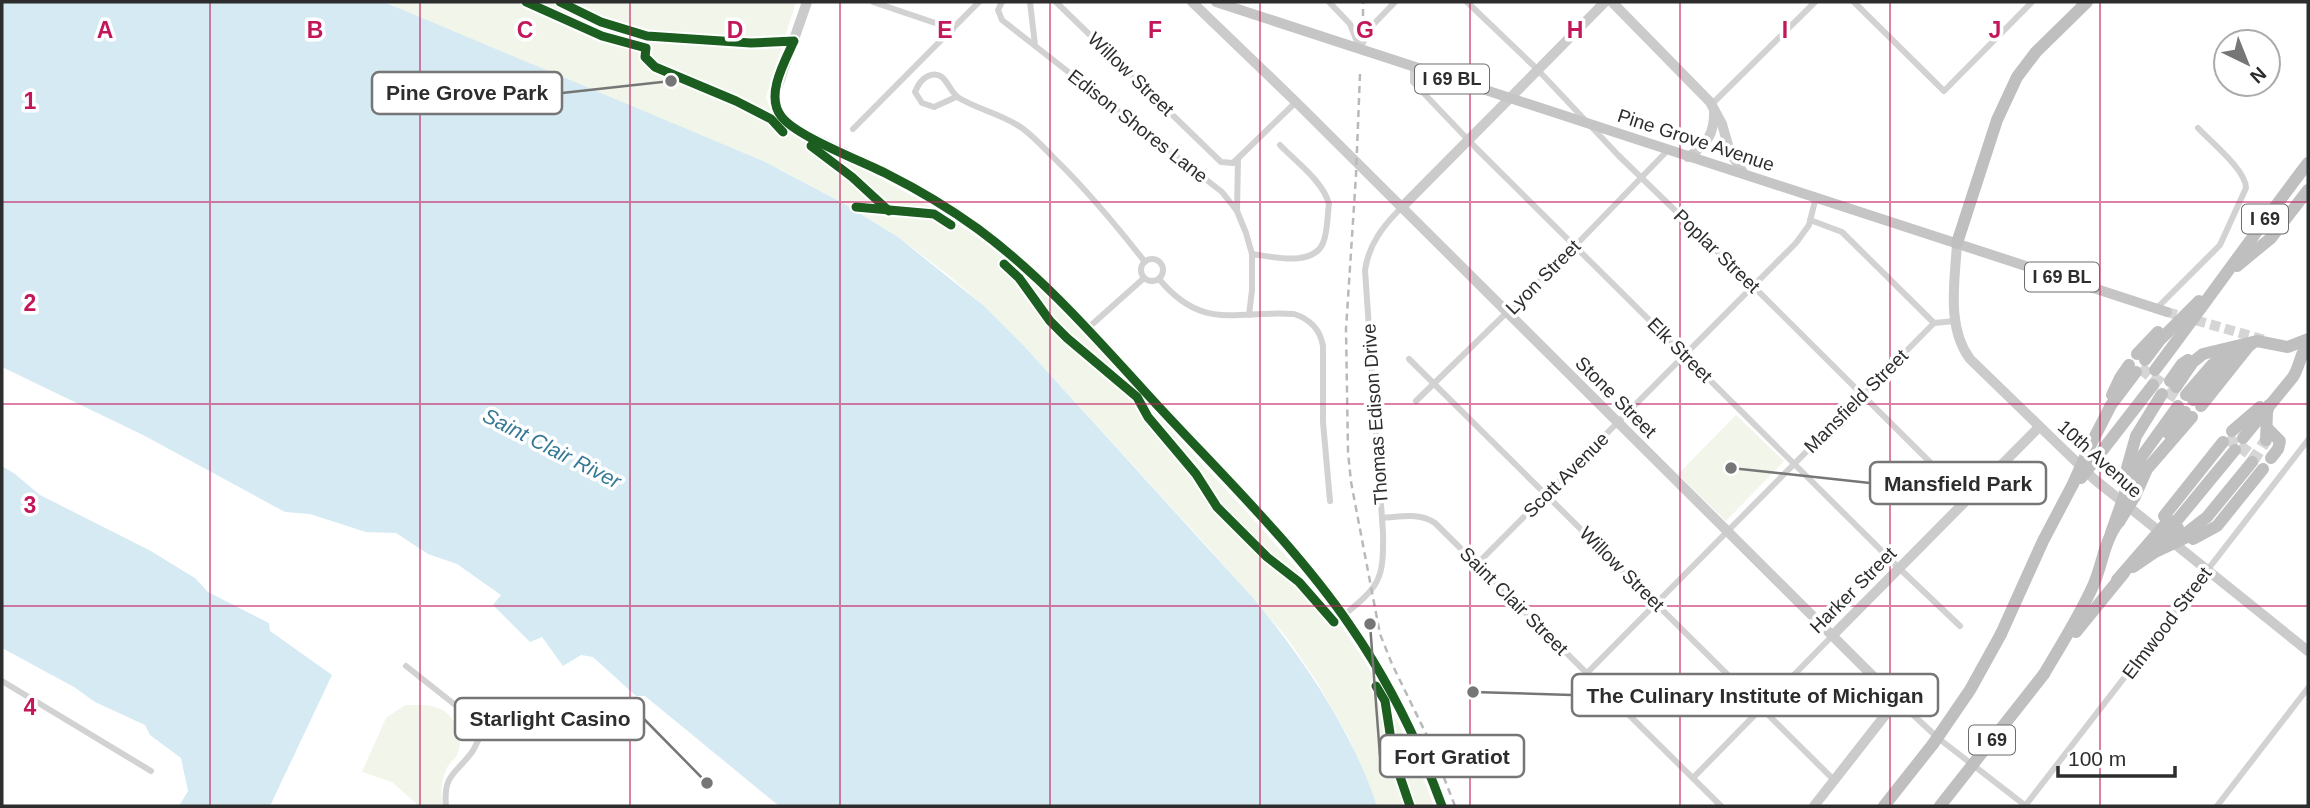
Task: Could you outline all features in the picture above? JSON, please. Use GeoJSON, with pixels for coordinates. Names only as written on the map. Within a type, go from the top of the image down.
{"type":"FeatureCollection","features":[{"type":"Feature","properties":{"kind":"highway"},"geometry":{"type":"LineString","coordinates":[[1957,243],[1997,120],[2017,77],[2036,52],[2087,2]]}},
{"type":"Feature","properties":{"kind":"highway","name":"I 69"},"geometry":{"type":"LineString","coordinates":[[2129,489],[2127,468],[2136,436],[2163,385],[2218,286],[2254,233],[2308,163]]}},
{"type":"Feature","properties":{"kind":"highway"},"geometry":{"type":"LineString","coordinates":[[2063,500],[2093,452],[2103,419],[2163,385],[2169,322],[2218,286],[2271,238],[2308,190]]}},
{"type":"Feature","properties":{"kind":"highway","name":"I 69"},"geometry":{"type":"LineString","coordinates":[[1884,806],[1961,705],[2001,634],[2063,500],[2093,452],[2163,385],[2203,354],[2250,343],[2288,347],[2308,341]]}},
{"type":"Feature","properties":{"kind":"highway","name":"I 69"},"geometry":{"type":"LineString","coordinates":[[2240,436],[2266,423],[2281,389],[2295,373],[2308,341]]}},
{"type":"Feature","properties":{"kind":"highway","name":"I 69"},"geometry":{"type":"LineString","coordinates":[[2163,385],[2212,365],[2250,343]]}},
{"type":"Feature","properties":{"kind":"highway","name":"I 69"},"geometry":{"type":"LineString","coordinates":[[2044,674],[2090,592],[2142,456],[2163,385],[2248,347],[2250,343]]}},
{"type":"Feature","properties":{"kind":"highway","name":"I 69"},"geometry":{"type":"LineString","coordinates":[[2129,489],[2147,469],[2163,385]]}},
{"type":"Feature","properties":{"kind":"highway"},"geometry":{"type":"LineString","coordinates":[[2266,423],[2280,441],[2271,458]]}},
{"type":"Feature","properties":{"kind":"highway","name":"I 69"},"geometry":{"type":"LineString","coordinates":[[2179,528],[2209,532],[2220,523],[2243,456]]}},
{"type":"Feature","properties":{"kind":"highway","name":"I 69"},"geometry":{"type":"LineString","coordinates":[[2151,552],[2179,528],[2199,516],[2243,456]]}},
{"type":"Feature","properties":{"kind":"highway","name":"I 69"},"geometry":{"type":"LineString","coordinates":[[1940,806],[2120,576],[2179,528],[2243,456]]}},
{"type":"Feature","properties":{"kind":"main road","name":"Pine Grove Avenue"},"geometry":{"type":"LineString","coordinates":[[1216,2],[2162,310]]}},
{"type":"Feature","properties":{"kind":"street"},"geometry":{"type":"LineString","coordinates":[[560,2],[601,22],[647,36],[751,43],[794,41]]}},
{"type":"Feature","properties":{"kind":"street"},"geometry":{"type":"LineString","coordinates":[[807,2],[776,91],[775,106],[779,114],[798,131],[889,174],[948,208],[1030,271],[1088,328],[1295,555],[1343,616],[1377,666],[1405,719],[1441,806]]}},
{"type":"Feature","properties":{"kind":"street"},"geometry":{"type":"LineString","coordinates":[[873,2],[953,29]]}},
{"type":"Feature","properties":{"kind":"street"},"geometry":{"type":"LineString","coordinates":[[853,129],[979,2]]}},
{"type":"Feature","properties":{"kind":"street","name":"Edison Shores Lane"},"geometry":{"type":"LineString","coordinates":[[1002,2],[998,10],[1002,20],[1222,192],[1237,211],[1252,254],[1249,315]]}},
{"type":"Feature","properties":{"kind":"street"},"geometry":{"type":"LineString","coordinates":[[1030,2],[1035,45]]}},
{"type":"Feature","properties":{"kind":"street","name":"Willow Street"},"geometry":{"type":"LineString","coordinates":[[1056,2],[1221,162],[1233,163],[1238,159]]}},
{"type":"Feature","properties":{"kind":"street","name":"Stone Street"},"geometry":{"type":"LineString","coordinates":[[1192,2],[1296,102],[1897,700],[1938,738],[2025,806]]}},
{"type":"Feature","properties":{"kind":"street"},"geometry":{"type":"LineString","coordinates":[[1329,2],[1350,24],[1360,49]]}},
{"type":"Feature","properties":{"kind":"street"},"geometry":{"type":"LineString","coordinates":[[1360,49],[1370,28],[1395,2]]}},
{"type":"Feature","properties":{"kind":"street","name":"Poplar Street"},"geometry":{"type":"LineString","coordinates":[[1467,2],[1968,500]]}},
{"type":"Feature","properties":{"kind":"street"},"geometry":{"type":"LineString","coordinates":[[1401,208],[1605,2]]}},
{"type":"Feature","properties":{"kind":"street"},"geometry":{"type":"LineString","coordinates":[[1612,2],[1713,105],[1730,152],[1744,174]]}},
{"type":"Feature","properties":{"kind":"street"},"geometry":{"type":"LineString","coordinates":[[1688,157],[1712,135],[1713,105],[1815,2]]}},
{"type":"Feature","properties":{"kind":"street"},"geometry":{"type":"LineString","coordinates":[[1854,2],[1944,91],[2032,2]]}},
{"type":"Feature","properties":{"kind":"street","name":"Elk Street"},"geometry":{"type":"LineString","coordinates":[[1413,66],[1413,82],[1469,141],[1899,569],[1961,626]]}},
{"type":"Feature","properties":{"kind":"street"},"geometry":{"type":"LineString","coordinates":[[956,97],[934,107],[922,103],[915,92],[924,78],[930,74],[938,75],[948,83],[956,97],[999,114],[1023,128],[1080,183],[1145,262]]}},
{"type":"Feature","properties":{"kind":"street"},"geometry":{"type":"LineString","coordinates":[[1238,159],[1296,102]]}},
{"type":"Feature","properties":{"kind":"street"},"geometry":{"type":"LineString","coordinates":[[2162,310],[2220,244],[2245,192],[2246,181],[2240,172],[2198,128]]}},
{"type":"Feature","properties":{"kind":"street"},"geometry":{"type":"LineString","coordinates":[[1252,254],[1304,258],[1315,254],[1324,239],[1329,204],[1327,198],[1321,188],[1280,145]]}},
{"type":"Feature","properties":{"kind":"street","name":"Lyon Street"},"geometry":{"type":"LineString","coordinates":[[1416,401],[1575,246],[1667,151]]}},
{"type":"Feature","properties":{"kind":"street","name":"Edison Shores Lane"},"geometry":{"type":"LineString","coordinates":[[1237,211],[1238,159]]}},
{"type":"Feature","properties":{"kind":"street","name":"Scott Avenue"},"geometry":{"type":"LineString","coordinates":[[1477,564],[1801,238],[1810,220],[1816,197]]}},
{"type":"Feature","properties":{"kind":"street","name":"Thomas Edison Drive"},"geometry":{"type":"LineString","coordinates":[[1343,616],[1372,593],[1384,557],[1365,270],[1377,236],[1401,208]]}},
{"type":"Feature","properties":{"kind":"street"},"geometry":{"type":"LineString","coordinates":[[1810,220],[1845,235],[1934,323],[1955,321]]}},
{"type":"Feature","properties":{"kind":"street","name":"10th Avenue"},"geometry":{"type":"LineString","coordinates":[[1957,243],[1955,321],[1958,338],[1968,356],[2094,479],[2308,650]]}},
{"type":"Feature","properties":{"kind":"street"},"geometry":{"type":"LineString","coordinates":[[1152,259],[1160,262],[1163,272],[1159,279],[1153,282],[1144,278],[1142,268],[1145,262],[1152,259]]}},
{"type":"Feature","properties":{"kind":"street"},"geometry":{"type":"LineString","coordinates":[[1088,328],[1144,278]]}},
{"type":"Feature","properties":{"kind":"street"},"geometry":{"type":"LineString","coordinates":[[1159,279],[1176,297],[1197,310],[1222,316],[1280,313],[1300,316],[1310,321],[1320,335],[1324,358],[1323,422],[1330,502]]}},
{"type":"Feature","properties":{"kind":"street","name":"Mansfield Street"},"geometry":{"type":"LineString","coordinates":[[1587,673],[1934,323]]}},
{"type":"Feature","properties":{"kind":"street","name":"Willow Street"},"geometry":{"type":"LineString","coordinates":[[1409,359],[1834,780]]}},
{"type":"Feature","properties":{"kind":"street","name":"Harker Street"},"geometry":{"type":"LineString","coordinates":[[1693,778],[2039,427]]}},
{"type":"Feature","properties":{"kind":"street","name":"Elmwood Street"},"geometry":{"type":"LineString","coordinates":[[2025,806],[2308,440]]}},
{"type":"Feature","properties":{"kind":"street","name":"Saint Clair Street"},"geometry":{"type":"LineString","coordinates":[[1382,518],[1413,515],[1424,517],[1442,530],[1721,806]]}},
{"type":"Feature","properties":{"kind":"street"},"geometry":{"type":"LineString","coordinates":[[406,666],[473,719],[480,737],[472,752],[454,771],[445,791],[446,806]]}},
{"type":"Feature","properties":{"kind":"street"},"geometry":{"type":"LineString","coordinates":[[2,681],[150,771]]}},
{"type":"Feature","properties":{"kind":"street"},"geometry":{"type":"LineString","coordinates":[[2217,806],[2308,688]]}},
{"type":"Feature","properties":{"kind":"street"},"geometry":{"type":"LineString","coordinates":[[1814,806],[1897,700]]}},
{"type":"Feature","properties":{"kind":"shaded area"},"geometry":{"type":"Polygon","coordinates":[[[387,2],[796,2],[766,97],[773,117],[783,129],[889,183],[966,229],[1014,266],[1079,330],[1274,542],[1336,619],[1366,663],[1391,709],[1434,806],[1377,806],[1348,736],[1317,682],[1287,638],[1025,347],[947,274],[898,237],[781,170],[416,17],[387,2]]]}},
{"type":"Feature","properties":{"kind":"shaded area"},"geometry":{"type":"Polygon","coordinates":[[[1736,415],[1784,461],[1726,521],[1678,474],[1736,415]]]}},
{"type":"Feature","properties":{"kind":"shaded area"},"geometry":{"type":"Polygon","coordinates":[[[405,705],[438,708],[450,716],[457,728],[459,748],[443,777],[443,806],[419,806],[392,782],[362,772],[386,718],[405,705]]]}},
{"type":"Feature","properties":{"kind":"water","name":"Saint Clair River"},"geometry":{"type":"Polygon","coordinates":[[[2,2],[384,2],[765,162],[841,202],[898,237],[984,306],[1025,347],[1253,598],[1291,646],[1325,697],[1354,750],[1377,806],[779,806],[645,696],[636,696],[593,657],[581,655],[563,666],[542,637],[530,642],[493,605],[501,595],[457,564],[428,554],[396,533],[366,532],[310,514],[285,512],[143,435],[2,367],[2,2]]]}},
{"type":"Feature","properties":{"kind":"water"},"geometry":{"type":"Polygon","coordinates":[[[2,466],[40,495],[149,550],[195,578],[208,592],[269,623],[270,631],[332,675],[270,806],[179,806],[188,791],[181,758],[150,735],[145,725],[95,702],[74,687],[2,648],[2,466]]]}},
{"type":"Feature","properties":{"kind":"tunnel"},"geometry":{"type":"LineString","coordinates":[[2167,312],[2265,340]]}},
{"type":"Feature","properties":{"kind":"tunnel"},"geometry":{"type":"LineString","coordinates":[[2141,376],[2150,365]]}},
{"type":"Feature","properties":{"kind":"tunnel"},"geometry":{"type":"LineString","coordinates":[[2153,385],[2161,374]]}},
{"type":"Feature","properties":{"kind":"tunnel"},"geometry":{"type":"LineString","coordinates":[[2168,399],[2176,387]]}},
{"type":"Feature","properties":{"kind":"tunnel"},"geometry":{"type":"LineString","coordinates":[[2228,446],[2237,434]]}},
{"type":"Feature","properties":{"kind":"tunnel"},"geometry":{"type":"LineString","coordinates":[[2252,462],[2266,440]]}},
{"type":"Feature","properties":{"kind":"tunnel"},"geometry":{"type":"LineString","coordinates":[[2240,454],[2249,442]]}},
{"type":"Feature","properties":{"kind":"railway"},"geometry":{"type":"LineString","coordinates":[[1363,2],[1363,16]]}},
{"type":"Feature","properties":{"kind":"railway"},"geometry":{"type":"LineString","coordinates":[[1360,74],[1346,329],[1351,482],[1380,634],[1430,742],[1455,806]]}},
{"type":"Feature","properties":{"kind":"cycle path"},"geometry":{"type":"LineString","coordinates":[[526,2],[602,36],[646,48],[645,57],[655,67],[736,101],[771,119],[783,132]]}},
{"type":"Feature","properties":{"kind":"cycle path"},"geometry":{"type":"LineString","coordinates":[[560,2],[601,22],[647,36],[751,43],[794,41],[776,88],[775,98],[781,116],[814,140],[899,180],[967,221],[1027,269],[1073,314],[1259,514],[1330,598],[1365,648],[1390,691],[1413,736],[1442,806]]}},
{"type":"Feature","properties":{"kind":"cycle path"},"geometry":{"type":"LineString","coordinates":[[811,146],[852,177],[889,211]]}},
{"type":"Feature","properties":{"kind":"cycle path"},"geometry":{"type":"LineString","coordinates":[[856,207],[934,214],[951,225]]}},
{"type":"Feature","properties":{"kind":"cycle path"},"geometry":{"type":"LineString","coordinates":[[1004,264],[1019,278],[1050,321],[1137,397],[1148,417],[1196,474],[1217,507],[1267,557],[1299,582],[1334,622]]}},
{"type":"Feature","properties":{"kind":"cycle path"},"geometry":{"type":"LineString","coordinates":[[1376,686],[1385,701],[1394,759],[1410,806]]}},
{"type":"Feature","properties":{"kind":"place","name":"Pine Grove Park"},"geometry":{"type":"Point","coordinates":[671,81]}},
{"type":"Feature","properties":{"kind":"place","name":"Mansfield Park"},"geometry":{"type":"Point","coordinates":[1731,468]}},
{"type":"Feature","properties":{"kind":"place","name":"Fort Gratiot"},"geometry":{"type":"Point","coordinates":[1370,624]}},
{"type":"Feature","properties":{"kind":"place","name":"The Culinary Institute of Michigan"},"geometry":{"type":"Point","coordinates":[1473,692]}},
{"type":"Feature","properties":{"kind":"place","name":"Starlight Casino"},"geometry":{"type":"Point","coordinates":[707,783]}}]}
